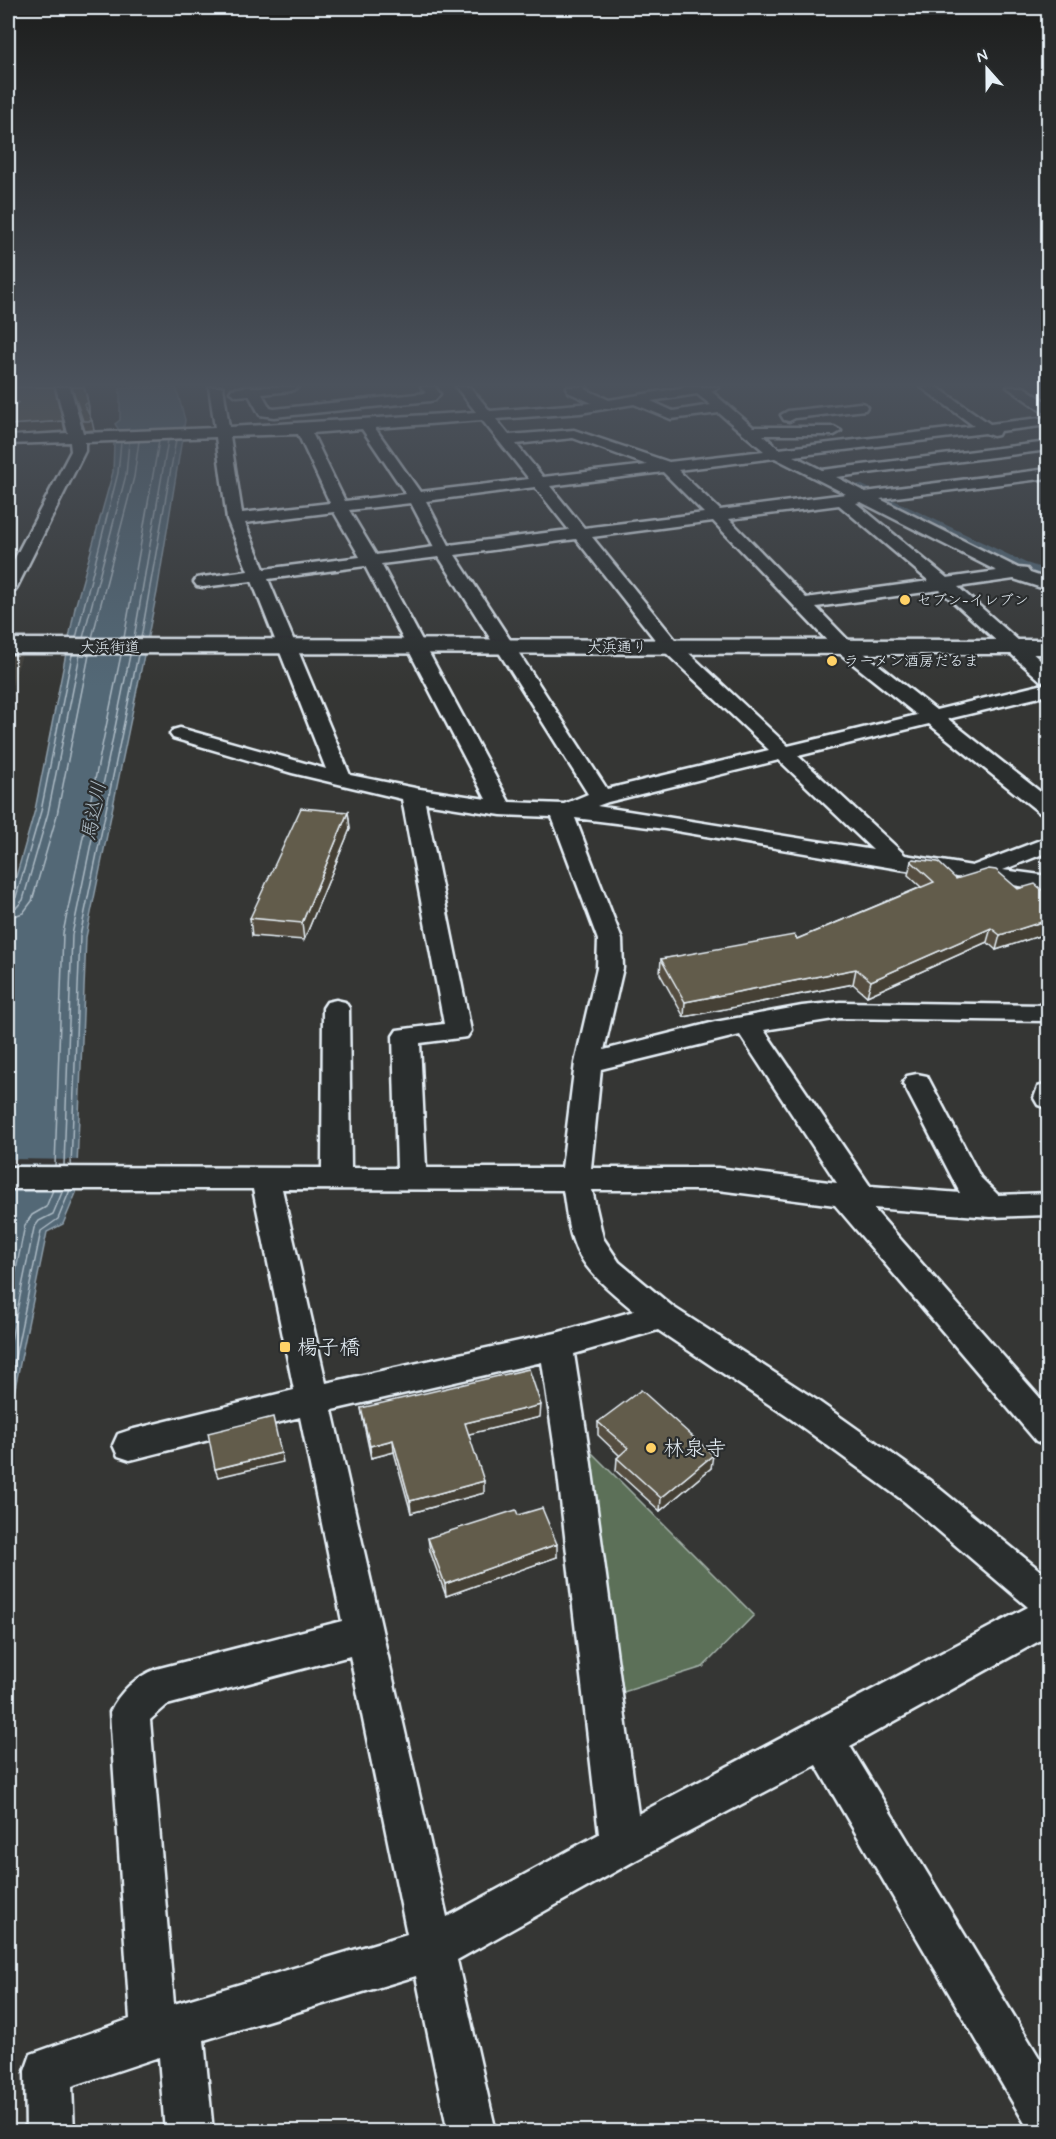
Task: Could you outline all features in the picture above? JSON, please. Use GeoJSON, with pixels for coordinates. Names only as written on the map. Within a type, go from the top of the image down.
{"type":"FeatureCollection","features":[{"type":"Feature","properties":{"kind":"street"},"geometry":{"type":"LineString","coordinates":[[8,587],[59,487]]}},
{"type":"Feature","properties":{"kind":"street"},"geometry":{"type":"LineString","coordinates":[[229,487],[235,519],[341,779]]}},
{"type":"Feature","properties":{"kind":"street"},"geometry":{"type":"LineString","coordinates":[[330,487],[501,808]]}},
{"type":"Feature","properties":{"kind":"street"},"geometry":{"type":"LineString","coordinates":[[409,487],[444,551],[601,797]]}},
{"type":"Feature","properties":{"kind":"street"},"geometry":{"type":"LineString","coordinates":[[235,519],[416,497],[473,487]]}},
{"type":"Feature","properties":{"kind":"street"},"geometry":{"type":"LineString","coordinates":[[543,487],[671,647],[785,752],[899,862]]}},
{"type":"Feature","properties":{"kind":"street"},"geometry":{"type":"LineString","coordinates":[[687,487],[844,647],[1048,808]]}},
{"type":"Feature","properties":{"kind":"street"},"geometry":{"type":"LineString","coordinates":[[843,487],[1016,574],[1048,585]]}},
{"type":"Feature","properties":{"kind":"street"},"geometry":{"type":"LineString","coordinates":[[203,582],[935,487]]}},
{"type":"Feature","properties":{"kind":"street"},"geometry":{"type":"LineString","coordinates":[[843,500],[1017,647],[1048,677]]}},
{"type":"Feature","properties":{"kind":"street"},"geometry":{"type":"LineString","coordinates":[[802,604],[1048,569]]}},
{"type":"Feature","properties":{"kind":"street","name":"大浜街道"},"geometry":{"type":"LineString","coordinates":[[8,646],[186,646]]}},
{"type":"Feature","properties":{"kind":"street","name":"大浜通り"},"geometry":{"type":"LineString","coordinates":[[186,646],[1048,647]]}},
{"type":"Feature","properties":{"kind":"street"},"geometry":{"type":"LineString","coordinates":[[561,811],[601,797],[1048,689]]}},
{"type":"Feature","properties":{"kind":"street"},"geometry":{"type":"LineString","coordinates":[[180,734],[268,761],[412,794],[501,808],[607,814],[899,862],[1048,883]]}},
{"type":"Feature","properties":{"kind":"street"},"geometry":{"type":"LineString","coordinates":[[412,794],[459,1031],[406,1036],[412,1179]]}},
{"type":"Feature","properties":{"kind":"street"},"geometry":{"type":"LineString","coordinates":[[561,811],[610,939],[610,968],[588,1063],[576,1179],[588,1241],[608,1271],[662,1316],[803,1409],[916,1491],[1048,1599]]}},
{"type":"Feature","properties":{"kind":"street"},"geometry":{"type":"LineString","coordinates":[[973,873],[1048,844]]}},
{"type":"Feature","properties":{"kind":"street"},"geometry":{"type":"LineString","coordinates":[[336,1008],[337,1177]]}},
{"type":"Feature","properties":{"kind":"street"},"geometry":{"type":"LineString","coordinates":[[588,1063],[802,1014],[840,1010],[1048,1013]]}},
{"type":"Feature","properties":{"kind":"street"},"geometry":{"type":"LineString","coordinates":[[747,1025],[852,1196],[1048,1431]]}},
{"type":"Feature","properties":{"kind":"street"},"geometry":{"type":"LineString","coordinates":[[917,1083],[969,1184],[991,1206]]}},
{"type":"Feature","properties":{"kind":"street"},"geometry":{"type":"LineString","coordinates":[[8,1178],[116,1176],[718,1179],[852,1196],[991,1206],[1048,1204]]}},
{"type":"Feature","properties":{"kind":"street"},"geometry":{"type":"LineString","coordinates":[[266,1178],[312,1400],[365,1634],[472,2132]]}},
{"type":"Feature","properties":{"kind":"street"},"geometry":{"type":"LineString","coordinates":[[130,1444],[312,1400],[556,1346],[662,1316]]}},
{"type":"Feature","properties":{"kind":"street"},"geometry":{"type":"LineString","coordinates":[[556,1346],[573,1457],[621,1845]]}},
{"type":"Feature","properties":{"kind":"street"},"geometry":{"type":"LineString","coordinates":[[50,2132],[48,2071],[166,2031],[432,1949],[1048,1616]]}},
{"type":"Feature","properties":{"kind":"street"},"geometry":{"type":"LineString","coordinates":[[189,2132],[166,2031],[130,1712],[156,1688],[365,1634]]}},
{"type":"Feature","properties":{"kind":"street"},"geometry":{"type":"LineString","coordinates":[[823,1739],[1048,2116]]}},
{"type":"Feature","properties":{"kind":"shaded area"},"geometry":{"type":"Polygon","coordinates":[[[8,652],[23,652],[8,697],[8,652]]]}},
{"type":"Feature","properties":{"kind":"green space"},"geometry":{"type":"Polygon","coordinates":[[[592,1453],[754,1615],[703,1667],[614,1695],[573,1457],[592,1453]]]}},
{"type":"Feature","properties":{"kind":"water","name":"馬込川"},"geometry":{"type":"Polygon","coordinates":[[[109,487],[174,487],[157,592],[86,937],[76,1193],[63,1224],[47,1232],[8,1422],[8,905],[35,810],[75,608],[109,487]]]}},
{"type":"Feature","properties":{"kind":"pier"},"geometry":{"type":"Polygon","coordinates":[[[8,1159],[80,1160],[80,1165],[8,1164],[8,1159]]]}},
{"type":"Feature","properties":{"kind":"building"},"geometry":{"type":"Polygon","coordinates":[[[301,808],[348,812],[302,923],[250,918],[301,808]]]}},
{"type":"Feature","properties":{"kind":"building"},"geometry":{"type":"Polygon","coordinates":[[[913,859],[938,862],[956,879],[989,869],[996,870],[1018,889],[1035,884],[1048,895],[1048,920],[1000,935],[991,928],[871,981],[856,969],[685,1002],[661,959],[794,935],[797,939],[934,882],[911,861],[913,859]]]}},
{"type":"Feature","properties":{"kind":"building"},"geometry":{"type":"Polygon","coordinates":[[[529,1369],[541,1405],[465,1423],[484,1481],[410,1501],[393,1440],[370,1446],[361,1408],[529,1369]]]}},
{"type":"Feature","properties":{"kind":"building","name":"林泉寺"},"geometry":{"type":"Polygon","coordinates":[[[641,1390],[713,1455],[661,1498],[617,1458],[628,1448],[598,1422],[641,1390]]]}},
{"type":"Feature","properties":{"kind":"building"},"geometry":{"type":"Polygon","coordinates":[[[273,1417],[281,1453],[215,1469],[208,1433],[273,1417]]]}},
{"type":"Feature","properties":{"kind":"building"},"geometry":{"type":"Polygon","coordinates":[[[542,1508],[557,1544],[445,1584],[428,1538],[516,1510],[518,1515],[542,1508]]]}},
{"type":"Feature","properties":{"kind":"waterway"},"geometry":{"type":"LineString","coordinates":[[860,491],[1017,569],[1048,579]]}},
{"type":"Feature","properties":{"kind":"place","name":"セブン-イレブン"},"geometry":{"type":"Point","coordinates":[905,600]}},
{"type":"Feature","properties":{"kind":"place","name":"ラーメン酒房だるま"},"geometry":{"type":"Point","coordinates":[832,661]}},
{"type":"Feature","properties":{"kind":"place","name":"楊子橋"},"geometry":{"type":"Point","coordinates":[285,1347]}},
{"type":"Feature","properties":{"kind":"place","name":"林泉寺"},"geometry":{"type":"Point","coordinates":[651,1448]}}]}
